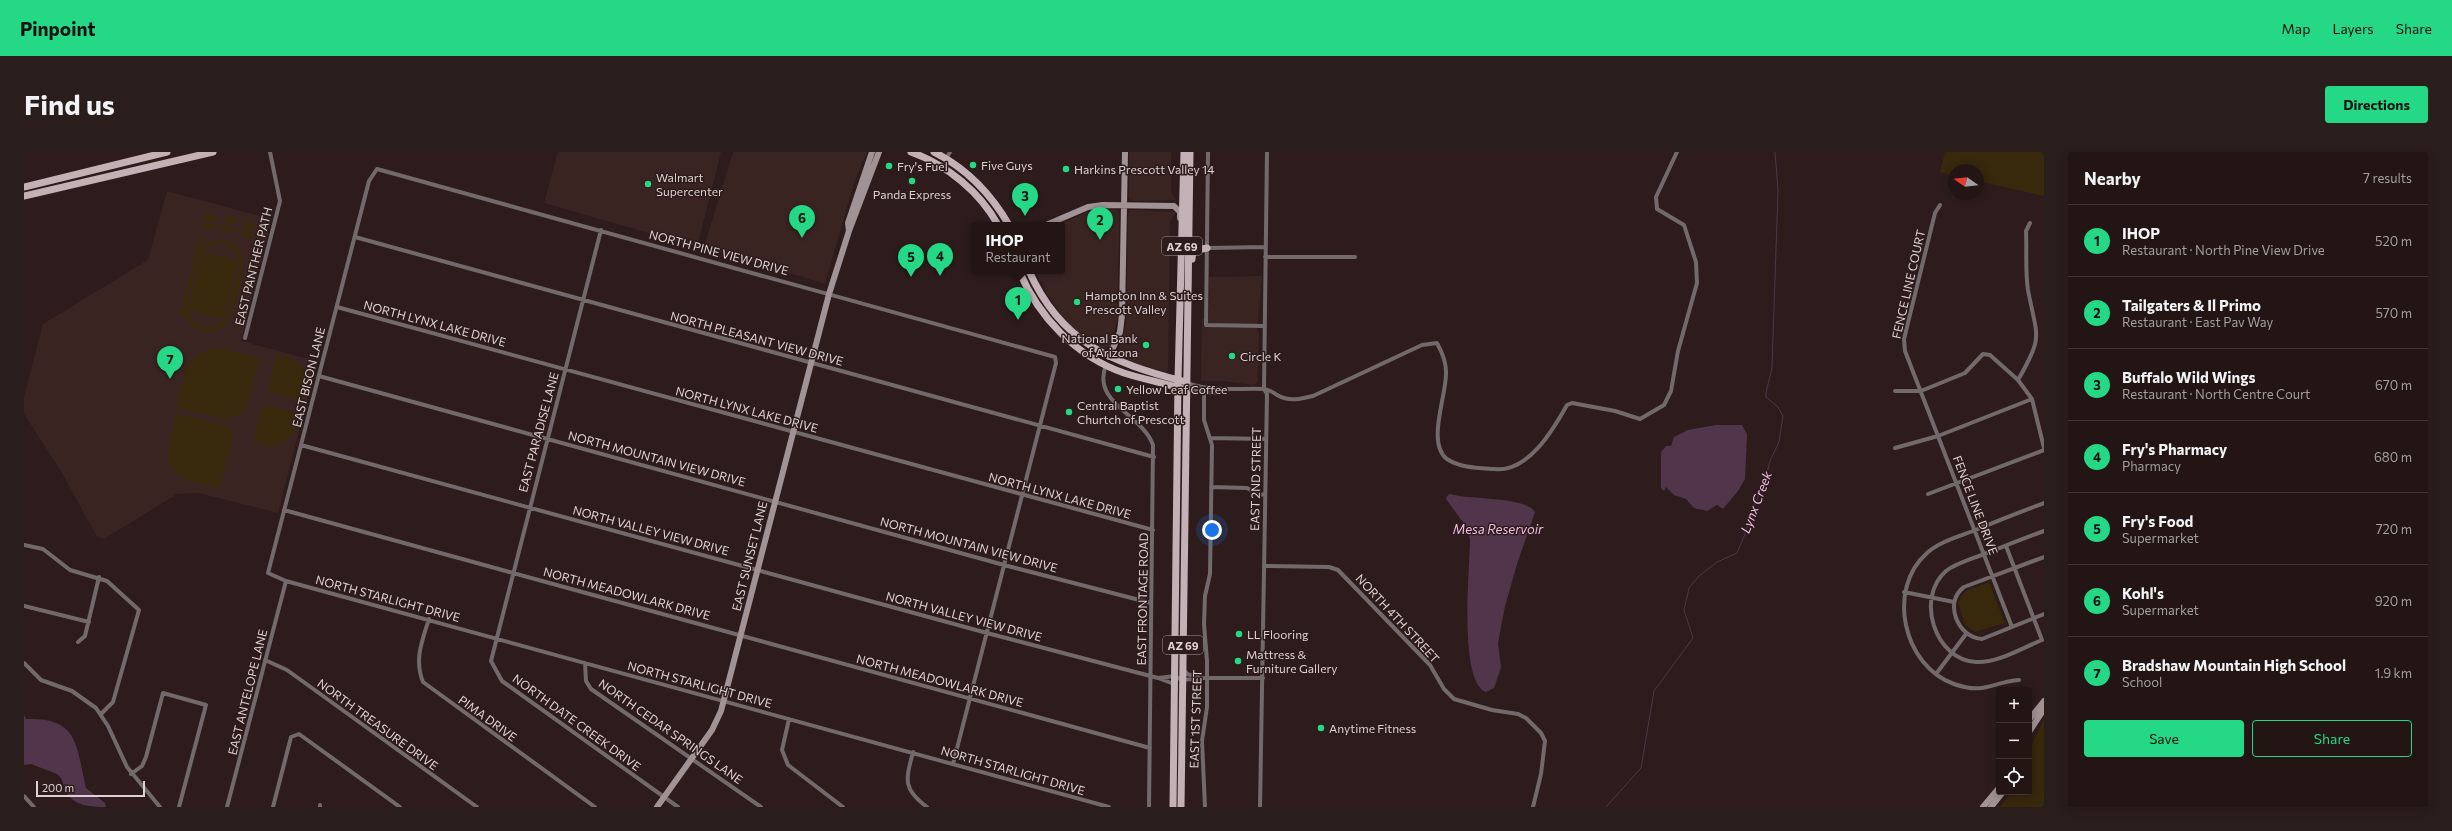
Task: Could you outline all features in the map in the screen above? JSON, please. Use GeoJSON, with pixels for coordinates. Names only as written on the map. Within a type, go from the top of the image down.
{"type":"FeatureCollection","features":[{"type":"Feature","properties":{"kind":"main road"},"geometry":{"type":"LineString","coordinates":[[24,187],[166,152]]}},
{"type":"Feature","properties":{"kind":"main road"},"geometry":{"type":"LineString","coordinates":[[24,196],[213,152]]}},
{"type":"Feature","properties":{"kind":"main road"},"geometry":{"type":"LineString","coordinates":[[911,152],[937,164],[962,182],[986,206],[996,222]]}},
{"type":"Feature","properties":{"kind":"main road"},"geometry":{"type":"LineString","coordinates":[[934,152],[944,156],[978,183],[999,208],[1007,222]]}},
{"type":"Feature","properties":{"kind":"main road","name":"AZ 69"},"geometry":{"type":"LineString","coordinates":[[1173,807],[1178,384],[1183,152]]}},
{"type":"Feature","properties":{"kind":"main road","name":"AZ 69"},"geometry":{"type":"LineString","coordinates":[[1180,807],[1190,152]]}},
{"type":"Feature","properties":{"kind":"main road"},"geometry":{"type":"LineString","coordinates":[[1188,311],[1191,296],[1192,254],[1198,248],[1207,248]]}},
{"type":"Feature","properties":{"kind":"main road"},"geometry":{"type":"LineString","coordinates":[[1020,274],[1029,293],[1049,322],[1079,348],[1106,365],[1122,372],[1187,386]]}},
{"type":"Feature","properties":{"kind":"main road"},"geometry":{"type":"LineString","coordinates":[[1031,274],[1044,299],[1066,328],[1109,358]]}},
{"type":"Feature","properties":{"kind":"main road"},"geometry":{"type":"LineString","coordinates":[[1079,348],[1086,349],[1100,357],[1109,358],[1178,384]]}},
{"type":"Feature","properties":{"kind":"main road"},"geometry":{"type":"LineString","coordinates":[[1106,365],[1113,363],[1125,368],[1132,366]]}},
{"type":"Feature","properties":{"kind":"street"},"geometry":{"type":"LineString","coordinates":[[166,152],[168,162]]}},
{"type":"Feature","properties":{"kind":"street","name":"EAST PANTHER PATH"},"geometry":{"type":"LineString","coordinates":[[245,338],[280,201],[270,152]]}},
{"type":"Feature","properties":{"kind":"street"},"geometry":{"type":"LineString","coordinates":[[849,231],[848,223],[872,152]]}},
{"type":"Feature","properties":{"kind":"street"},"geometry":{"type":"LineString","coordinates":[[849,231],[879,152]]}},
{"type":"Feature","properties":{"kind":"street"},"geometry":{"type":"LineString","coordinates":[[944,156],[950,152]]}},
{"type":"Feature","properties":{"kind":"street"},"geometry":{"type":"LineString","coordinates":[[1109,358],[1120,332],[1122,315],[1124,152]]}},
{"type":"Feature","properties":{"kind":"street"},"geometry":{"type":"LineString","coordinates":[[1167,205],[1177,202],[1179,198],[1183,152]]}},
{"type":"Feature","properties":{"kind":"street"},"geometry":{"type":"LineString","coordinates":[[1208,152],[1206,325],[1264,326]]}},
{"type":"Feature","properties":{"kind":"street","name":"EAST 2ND STREET"},"geometry":{"type":"LineString","coordinates":[[1260,807],[1267,394],[1264,389],[1264,326],[1267,152]]}},
{"type":"Feature","properties":{"kind":"street"},"geometry":{"type":"LineString","coordinates":[[1187,386],[1204,393],[1228,390],[1264,389],[1271,390],[1286,399],[1301,399],[1422,345],[1437,343],[1443,354],[1446,371],[1436,440],[1442,454],[1448,460],[1463,466],[1500,470],[1512,468],[1543,445],[1567,405],[1572,403],[1615,411],[1640,419],[1651,414],[1664,405],[1671,391],[1678,351],[1697,283],[1696,262],[1684,225],[1657,209],[1656,197],[1677,152]]}},
{"type":"Feature","properties":{"kind":"street","name":"NORTH PINE VIEW DRIVE"},"geometry":{"type":"LineString","coordinates":[[377,169],[1055,357],[1056,363],[1040,426]]}},
{"type":"Feature","properties":{"kind":"street","name":"EAST BISON LANE"},"geometry":{"type":"LineString","coordinates":[[286,581],[268,574],[369,181],[377,169]]}},
{"type":"Feature","properties":{"kind":"street"},"geometry":{"type":"LineString","coordinates":[[1053,222],[1088,207],[1124,204],[1174,206],[1180,212],[1181,251]]}},
{"type":"Feature","properties":{"kind":"street","name":"FENCE LINE COURT"},"geometry":{"type":"LineString","coordinates":[[1921,391],[1905,351],[1904,339],[1935,213],[1940,205]]}},
{"type":"Feature","properties":{"kind":"street"},"geometry":{"type":"LineString","coordinates":[[2030,223],[2026,231],[2028,288],[2042,333]]}},
{"type":"Feature","properties":{"kind":"street","name":"EAST PARADISE LANE"},"geometry":{"type":"LineString","coordinates":[[495,638],[601,230]]}},
{"type":"Feature","properties":{"kind":"street","name":"EAST SUNSET LANE"},"geometry":{"type":"LineString","coordinates":[[657,807],[712,730],[724,701],[829,294],[849,231]]}},
{"type":"Feature","properties":{"kind":"street","name":"NORTH PLEASANT VIEW DRIVE"},"geometry":{"type":"LineString","coordinates":[[355,237],[1154,457]]}},
{"type":"Feature","properties":{"kind":"street"},"geometry":{"type":"LineString","coordinates":[[1207,248],[1265,247]]}},
{"type":"Feature","properties":{"kind":"street"},"geometry":{"type":"LineString","coordinates":[[1265,257],[1355,257]]}},
{"type":"Feature","properties":{"kind":"street","name":"NORTH LYNX LAKE DRIVE"},"geometry":{"type":"LineString","coordinates":[[337,307],[1153,530]]}},
{"type":"Feature","properties":{"kind":"street"},"geometry":{"type":"LineString","coordinates":[[1895,391],[1921,391],[1965,373],[1983,354],[1987,353],[2018,380],[2032,399],[2044,449],[1928,494]]}},
{"type":"Feature","properties":{"kind":"street"},"geometry":{"type":"LineString","coordinates":[[2018,380],[2037,356]]}},
{"type":"Feature","properties":{"kind":"street","name":"EAST FRONTAGE ROAD"},"geometry":{"type":"LineString","coordinates":[[1106,365],[1102,380],[1107,396],[1147,432],[1154,445],[1149,807]]}},
{"type":"Feature","properties":{"kind":"street","name":"NORTH MOUNTAIN VIEW DRIVE"},"geometry":{"type":"LineString","coordinates":[[319,376],[1151,603]]}},
{"type":"Feature","properties":{"kind":"street"},"geometry":{"type":"LineString","coordinates":[[1187,386],[1228,390]]}},
{"type":"Feature","properties":{"kind":"street","name":"FENCE LINE DRIVE"},"geometry":{"type":"LineString","coordinates":[[1921,391],[2012,627]]}},
{"type":"Feature","properties":{"kind":"street","name":"EAST 1ST STREET"},"geometry":{"type":"LineString","coordinates":[[1204,393],[1204,420],[1212,445],[1210,574],[1205,596],[1204,624],[1204,678],[1207,707],[1202,741],[1205,807]]}},
{"type":"Feature","properties":{"kind":"street"},"geometry":{"type":"LineString","coordinates":[[1896,448],[1938,436],[2032,399]]}},
{"type":"Feature","properties":{"kind":"street"},"geometry":{"type":"LineString","coordinates":[[953,764],[1040,426]]}},
{"type":"Feature","properties":{"kind":"street"},"geometry":{"type":"LineString","coordinates":[[1210,438],[1266,439]]}},
{"type":"Feature","properties":{"kind":"street","name":"NORTH VALLEY VIEW DRIVE"},"geometry":{"type":"LineString","coordinates":[[301,445],[987,633],[1158,678],[1175,685]]}},
{"type":"Feature","properties":{"kind":"street"},"geometry":{"type":"LineString","coordinates":[[1211,487],[1247,488],[1258,494],[1265,495]]}},
{"type":"Feature","properties":{"kind":"street"},"geometry":{"type":"LineString","coordinates":[[2019,680],[1985,688],[1975,688],[1954,684],[1936,674],[1926,666],[1914,646],[1903,610],[1904,592],[1913,570],[1927,553],[1942,543],[2044,503]]}},
{"type":"Feature","properties":{"kind":"street","name":"NORTH MEADOWLARK DRIVE"},"geometry":{"type":"LineString","coordinates":[[284,510],[1150,748]]}},
{"type":"Feature","properties":{"kind":"street"},"geometry":{"type":"LineString","coordinates":[[2006,546],[2042,640],[1984,662],[1969,661],[1951,653],[1939,638],[1931,614],[1930,598],[1933,588],[1946,571],[1984,554],[2044,531]]}},
{"type":"Feature","properties":{"kind":"street"},"geometry":{"type":"LineString","coordinates":[[24,544],[43,549],[70,570],[107,581],[139,610],[114,702],[101,714]]}},
{"type":"Feature","properties":{"kind":"street"},"geometry":{"type":"LineString","coordinates":[[2044,556],[1964,587],[1956,596],[1954,602],[1960,628],[1966,634],[1974,638],[1982,639],[2044,614]]}},
{"type":"Feature","properties":{"kind":"street","name":"NORTH 4TH STREET"},"geometry":{"type":"LineString","coordinates":[[1264,566],[1329,567],[1338,570],[1430,665],[1449,695],[1454,699],[1484,708],[1518,714],[1526,718],[1541,733],[1545,741],[1541,774],[1533,807]]}},
{"type":"Feature","properties":{"kind":"street"},"geometry":{"type":"LineString","coordinates":[[78,642],[85,636],[99,578]]}},
{"type":"Feature","properties":{"kind":"street","name":"NORTH STARLIGHT DRIVE"},"geometry":{"type":"LineString","coordinates":[[286,581],[429,619],[1109,807]]}},
{"type":"Feature","properties":{"kind":"street","name":"EAST ANTELOPE LANE"},"geometry":{"type":"LineString","coordinates":[[227,807],[286,581]]}},
{"type":"Feature","properties":{"kind":"street"},"geometry":{"type":"LineString","coordinates":[[1904,592],[1954,602]]}},
{"type":"Feature","properties":{"kind":"street"},"geometry":{"type":"LineString","coordinates":[[24,606],[88,622]]}},
{"type":"Feature","properties":{"kind":"street","name":"PIMA DRIVE"},"geometry":{"type":"LineString","coordinates":[[429,619],[418,659],[418,668],[423,682],[595,807]]}},
{"type":"Feature","properties":{"kind":"street"},"geometry":{"type":"LineString","coordinates":[[1936,674],[1966,634]]}},
{"type":"Feature","properties":{"kind":"street","name":"NORTH DATE CREEK DRIVE"},"geometry":{"type":"LineString","coordinates":[[495,638],[491,661],[502,681],[678,807]]}},
{"type":"Feature","properties":{"kind":"street","name":"NORTH TREASURE DRIVE"},"geometry":{"type":"LineString","coordinates":[[266,660],[287,670],[477,807]]}},
{"type":"Feature","properties":{"kind":"street"},"geometry":{"type":"LineString","coordinates":[[24,663],[41,680],[72,691],[86,699],[101,714],[131,774],[160,807]]}},
{"type":"Feature","properties":{"kind":"street","name":"NORTH CEDAR SPRINGS LANE"},"geometry":{"type":"LineString","coordinates":[[585,663],[586,681],[591,689],[761,807]]}},
{"type":"Feature","properties":{"kind":"street"},"geometry":{"type":"LineString","coordinates":[[1182,666],[1186,674],[1204,678]]}},
{"type":"Feature","properties":{"kind":"street"},"geometry":{"type":"LineString","coordinates":[[1175,676],[1182,680],[1204,678],[1263,678]]}},
{"type":"Feature","properties":{"kind":"street","name":"NORTH VALLEY VIEW DRIVE"},"geometry":{"type":"LineString","coordinates":[[1158,678],[1175,676]]}},
{"type":"Feature","properties":{"kind":"street"},"geometry":{"type":"LineString","coordinates":[[131,774],[142,766],[146,757],[163,693],[206,705],[179,807]]}},
{"type":"Feature","properties":{"kind":"street"},"geometry":{"type":"LineString","coordinates":[[2032,716],[2044,701]]}},
{"type":"Feature","properties":{"kind":"street"},"geometry":{"type":"LineString","coordinates":[[2032,727],[2044,709]]}},
{"type":"Feature","properties":{"kind":"street"},"geometry":{"type":"LineString","coordinates":[[789,719],[782,750],[788,765],[796,773],[843,807]]}},
{"type":"Feature","properties":{"kind":"street"},"geometry":{"type":"LineString","coordinates":[[273,807],[291,737],[299,734],[400,807]]}},
{"type":"Feature","properties":{"kind":"street"},"geometry":{"type":"LineString","coordinates":[[913,752],[907,776],[908,786],[917,800],[927,807]]}},
{"type":"Feature","properties":{"kind":"street"},"geometry":{"type":"LineString","coordinates":[[1983,807],[1996,792]]}},
{"type":"Feature","properties":{"kind":"street"},"geometry":{"type":"LineString","coordinates":[[1991,807],[2001,795]]}},
{"type":"Feature","properties":{"kind":"street"},"geometry":{"type":"LineString","coordinates":[[24,796],[34,807]]}},
{"type":"Feature","properties":{"kind":"shaded area"},"geometry":{"type":"Polygon","coordinates":[[[558,152],[721,152],[697,247],[544,203],[558,152]]]}},
{"type":"Feature","properties":{"kind":"shaded area"},"geometry":{"type":"Polygon","coordinates":[[[733,152],[867,152],[855,180],[825,284],[704,247],[733,152]]]}},
{"type":"Feature","properties":{"kind":"shaded area"},"geometry":{"type":"Polygon","coordinates":[[[1129,152],[1171,152],[1171,191],[1176,200],[1132,201],[1129,197],[1129,152]]]}},
{"type":"Feature","properties":{"kind":"shaded area"},"geometry":{"type":"Polygon","coordinates":[[[1945,152],[2044,152],[2044,196],[1984,182],[1984,164],[1948,164],[1948,174],[1940,172],[1945,152]]]}},
{"type":"Feature","properties":{"kind":"shaded area"},"geometry":{"type":"Polygon","coordinates":[[[167,191],[271,219],[241,341],[317,361],[278,513],[198,493],[177,494],[104,539],[96,535],[61,471],[24,414],[24,397],[43,324],[148,260],[167,191]]]}},
{"type":"Feature","properties":{"kind":"shaded area"},"geometry":{"type":"Polygon","coordinates":[[[1116,209],[1119,212],[1118,292],[1115,302],[1118,305],[1118,317],[1110,347],[1104,349],[1085,338],[1084,334],[1074,329],[1064,318],[1046,293],[1043,283],[1040,281],[1036,274],[1065,274],[1065,222],[1088,212],[1116,209]]]}},
{"type":"Feature","properties":{"kind":"shaded area"},"geometry":{"type":"Polygon","coordinates":[[[1130,210],[1176,212],[1170,222],[1168,370],[1166,372],[1133,363],[1117,355],[1126,326],[1128,213],[1130,210]]]}},
{"type":"Feature","properties":{"kind":"shaded area"},"geometry":{"type":"Polygon","coordinates":[[[205,213],[217,216],[215,222],[203,219],[205,213]]]}},
{"type":"Feature","properties":{"kind":"shaded area"},"geometry":{"type":"Polygon","coordinates":[[[225,216],[237,219],[235,225],[223,221],[225,216]]]}},
{"type":"Feature","properties":{"kind":"shaded area"},"geometry":{"type":"Polygon","coordinates":[[[202,221],[214,224],[213,230],[201,227],[202,221]]]}},
{"type":"Feature","properties":{"kind":"shaded area"},"geometry":{"type":"Polygon","coordinates":[[[244,221],[256,225],[254,230],[242,227],[244,221]]]}},
{"type":"Feature","properties":{"kind":"shaded area"},"geometry":{"type":"Polygon","coordinates":[[[222,224],[234,228],[233,233],[220,230],[222,224]]]}},
{"type":"Feature","properties":{"kind":"shaded area"},"geometry":{"type":"Polygon","coordinates":[[[242,229],[254,233],[252,238],[240,235],[242,229]]]}},
{"type":"Feature","properties":{"kind":"shaded area"},"geometry":{"type":"Polygon","coordinates":[[[199,238],[204,240],[203,245],[215,240],[221,240],[228,241],[238,248],[243,260],[241,282],[230,317],[221,329],[209,332],[197,330],[180,314],[199,238]],[[220,244],[207,247],[200,257],[187,303],[191,319],[204,327],[216,325],[224,318],[229,306],[238,270],[239,262],[235,252],[227,246],[220,244]]]}},
{"type":"Feature","properties":{"kind":"shaded area"},"geometry":{"type":"Polygon","coordinates":[[[203,252],[238,261],[223,319],[188,310],[203,252]]]}},
{"type":"Feature","properties":{"kind":"shaded area"},"geometry":{"type":"Polygon","coordinates":[[[1262,276],[1257,331],[1259,334],[1258,382],[1253,385],[1223,381],[1201,381],[1202,319],[1209,319],[1209,277],[1262,276]]]}},
{"type":"Feature","properties":{"kind":"shaded area"},"geometry":{"type":"Polygon","coordinates":[[[222,348],[260,358],[245,411],[229,420],[176,408],[186,369],[189,364],[205,351],[222,348]]]}},
{"type":"Feature","properties":{"kind":"shaded area"},"geometry":{"type":"Polygon","coordinates":[[[276,355],[300,364],[304,369],[307,390],[304,401],[270,392],[268,389],[276,355]]]}},
{"type":"Feature","properties":{"kind":"shaded area"},"geometry":{"type":"Polygon","coordinates":[[[266,405],[300,414],[295,430],[290,437],[277,446],[270,447],[262,445],[254,439],[262,407],[266,405]]]}},
{"type":"Feature","properties":{"kind":"shaded area"},"geometry":{"type":"Polygon","coordinates":[[[176,413],[228,426],[233,436],[220,488],[186,480],[177,475],[172,468],[169,460],[169,450],[176,413]]]}},
{"type":"Feature","properties":{"kind":"shaded area"},"geometry":{"type":"Polygon","coordinates":[[[1989,582],[2005,623],[1975,632],[1965,625],[1958,602],[1966,591],[1989,582]]]}},
{"type":"Feature","properties":{"kind":"shaded area"},"geometry":{"type":"Polygon","coordinates":[[[2044,719],[2044,807],[2000,807],[2009,795],[2032,795],[2032,744],[2044,719]]]}},
{"type":"Feature","properties":{"kind":"water"},"geometry":{"type":"Polygon","coordinates":[[[1716,425],[1742,425],[1747,434],[1745,479],[1738,491],[1723,509],[1717,505],[1707,511],[1694,508],[1686,499],[1674,495],[1666,487],[1664,491],[1661,488],[1661,452],[1666,446],[1671,446],[1674,437],[1688,430],[1716,425]]]}},
{"type":"Feature","properties":{"kind":"water","name":"Mesa Reservoir"},"geometry":{"type":"Polygon","coordinates":[[[1450,494],[1520,503],[1529,507],[1535,512],[1518,561],[1505,606],[1498,643],[1501,667],[1494,688],[1486,692],[1477,684],[1472,668],[1469,646],[1468,597],[1470,540],[1468,529],[1446,499],[1450,494]]]}},
{"type":"Feature","properties":{"kind":"water"},"geometry":{"type":"Polygon","coordinates":[[[24,715],[26,719],[44,720],[57,723],[66,729],[77,748],[86,788],[105,803],[106,807],[95,807],[78,803],[69,796],[62,780],[57,774],[31,764],[24,765],[24,715]]]}},
{"type":"Feature","properties":{"kind":"waterway","name":"Lynx Creek"},"geometry":{"type":"LineString","coordinates":[[1606,807],[1641,768],[1654,691],[1693,638],[1684,610],[1689,588],[1699,576],[1717,562],[1737,553],[1745,534],[1753,507],[1763,488],[1770,461],[1779,442],[1783,416],[1778,407],[1766,397],[1772,367],[1778,190],[1775,152]]}},
{"type":"Feature","properties":{"kind":"place","name":"Five Guys"},"geometry":{"type":"Point","coordinates":[973,165]}},
{"type":"Feature","properties":{"kind":"place","name":"Fry's Fuel"},"geometry":{"type":"Point","coordinates":[889,166]}},
{"type":"Feature","properties":{"kind":"place","name":"Harkins Prescott Valley 14"},"geometry":{"type":"Point","coordinates":[1066,169]}},
{"type":"Feature","properties":{"kind":"place","name":"Panda Express"},"geometry":{"type":"Point","coordinates":[912,181]}},
{"type":"Feature","properties":{"kind":"place","name":"Walmart Supercenter"},"geometry":{"type":"Point","coordinates":[648,184]}},
{"type":"Feature","properties":{"kind":"place","name":"Buffalo Wild Wings"},"geometry":{"type":"Point","coordinates":[1025,216]}},
{"type":"Feature","properties":{"kind":"place","name":"Kohl's"},"geometry":{"type":"Point","coordinates":[802,238]}},
{"type":"Feature","properties":{"kind":"place","name":"Tailgaters & Il Primo"},"geometry":{"type":"Point","coordinates":[1100,240]}},
{"type":"Feature","properties":{"kind":"place","name":"Fry's Pharmacy"},"geometry":{"type":"Point","coordinates":[940,276]}},
{"type":"Feature","properties":{"kind":"place","name":"Fry's Food"},"geometry":{"type":"Point","coordinates":[911,277]}},
{"type":"Feature","properties":{"kind":"place","name":"Hampton Inn & Suites Prescott Valley"},"geometry":{"type":"Point","coordinates":[1077,302]}},
{"type":"Feature","properties":{"kind":"place","name":"IHOP"},"geometry":{"type":"Point","coordinates":[1018,320]}},
{"type":"Feature","properties":{"kind":"place","name":"National Bank of Arizona"},"geometry":{"type":"Point","coordinates":[1146,345]}},
{"type":"Feature","properties":{"kind":"place","name":"Circle K"},"geometry":{"type":"Point","coordinates":[1232,356]}},
{"type":"Feature","properties":{"kind":"place","name":"Bradshaw Mountain High School"},"geometry":{"type":"Point","coordinates":[170,379]}},
{"type":"Feature","properties":{"kind":"place","name":"Yellow Leaf Coffee"},"geometry":{"type":"Point","coordinates":[1118,389]}},
{"type":"Feature","properties":{"kind":"place","name":"Central Baptist Churtch of Prescott"},"geometry":{"type":"Point","coordinates":[1069,412]}},
{"type":"Feature","properties":{"kind":"place","name":"LL Flooring"},"geometry":{"type":"Point","coordinates":[1239,634]}},
{"type":"Feature","properties":{"kind":"place","name":"Mattress & Furniture Gallery"},"geometry":{"type":"Point","coordinates":[1238,661]}},
{"type":"Feature","properties":{"kind":"place","name":"Anytime Fitness"},"geometry":{"type":"Point","coordinates":[1321,728]}}]}
